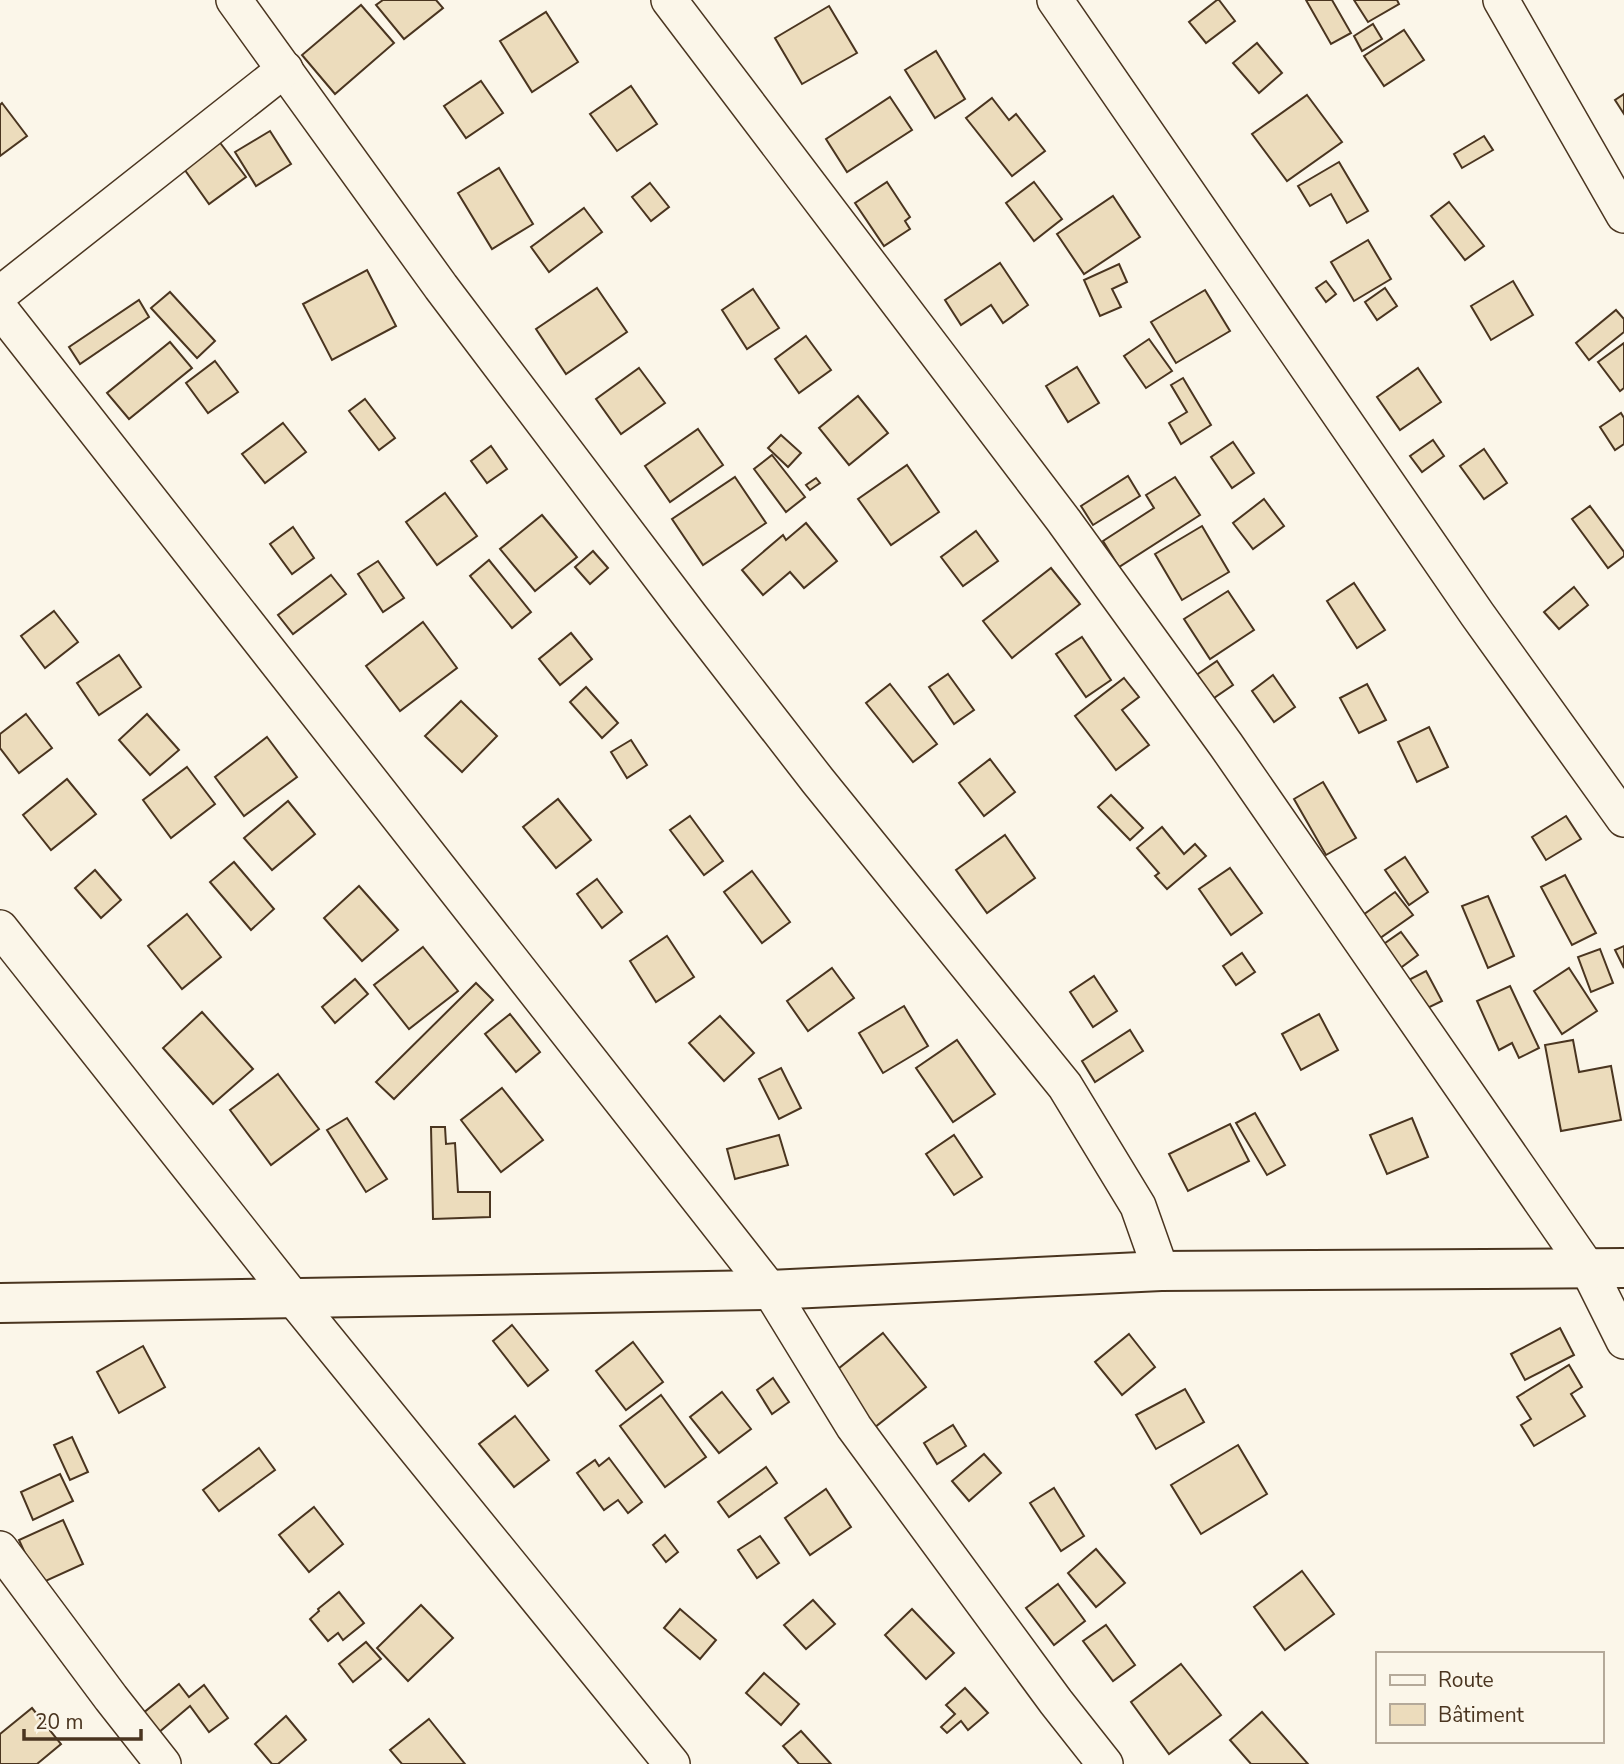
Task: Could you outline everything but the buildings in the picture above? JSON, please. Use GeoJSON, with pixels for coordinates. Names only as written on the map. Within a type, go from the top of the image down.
{"type":"FeatureCollection","features":[{"type":"Feature","properties":{"kind":"street"},"geometry":{"type":"LineString","coordinates":[[234,0],[441,287],[690,616],[1065,1086],[1138,1206],[1161,1271]]}},
{"type":"Feature","properties":{"kind":"street"},"geometry":{"type":"LineString","coordinates":[[669,0],[1072,532],[1606,1268],[1624,1341]]}},
{"type":"Feature","properties":{"kind":"street"},"geometry":{"type":"LineString","coordinates":[[1055,0],[1477,614],[1624,819]]}},
{"type":"Feature","properties":{"kind":"street"},"geometry":{"type":"LineString","coordinates":[[1501,0],[1624,215]]}},
{"type":"Feature","properties":{"kind":"street"},"geometry":{"type":"LineString","coordinates":[[0,294],[285,69]]}},
{"type":"Feature","properties":{"kind":"street"},"geometry":{"type":"LineString","coordinates":[[0,309],[770,1290],[854,1427],[1056,1702],[1105,1764]]}},
{"type":"Feature","properties":{"kind":"street"},"geometry":{"type":"LineString","coordinates":[[0,928],[293,1298],[672,1764]]}},
{"type":"Feature","properties":{"kind":"street"},"geometry":{"type":"LineString","coordinates":[[0,1303],[770,1290],[1161,1271],[1606,1268]]}},
{"type":"Feature","properties":{"kind":"street"},"geometry":{"type":"LineString","coordinates":[[0,1549],[163,1764]]}}]}
